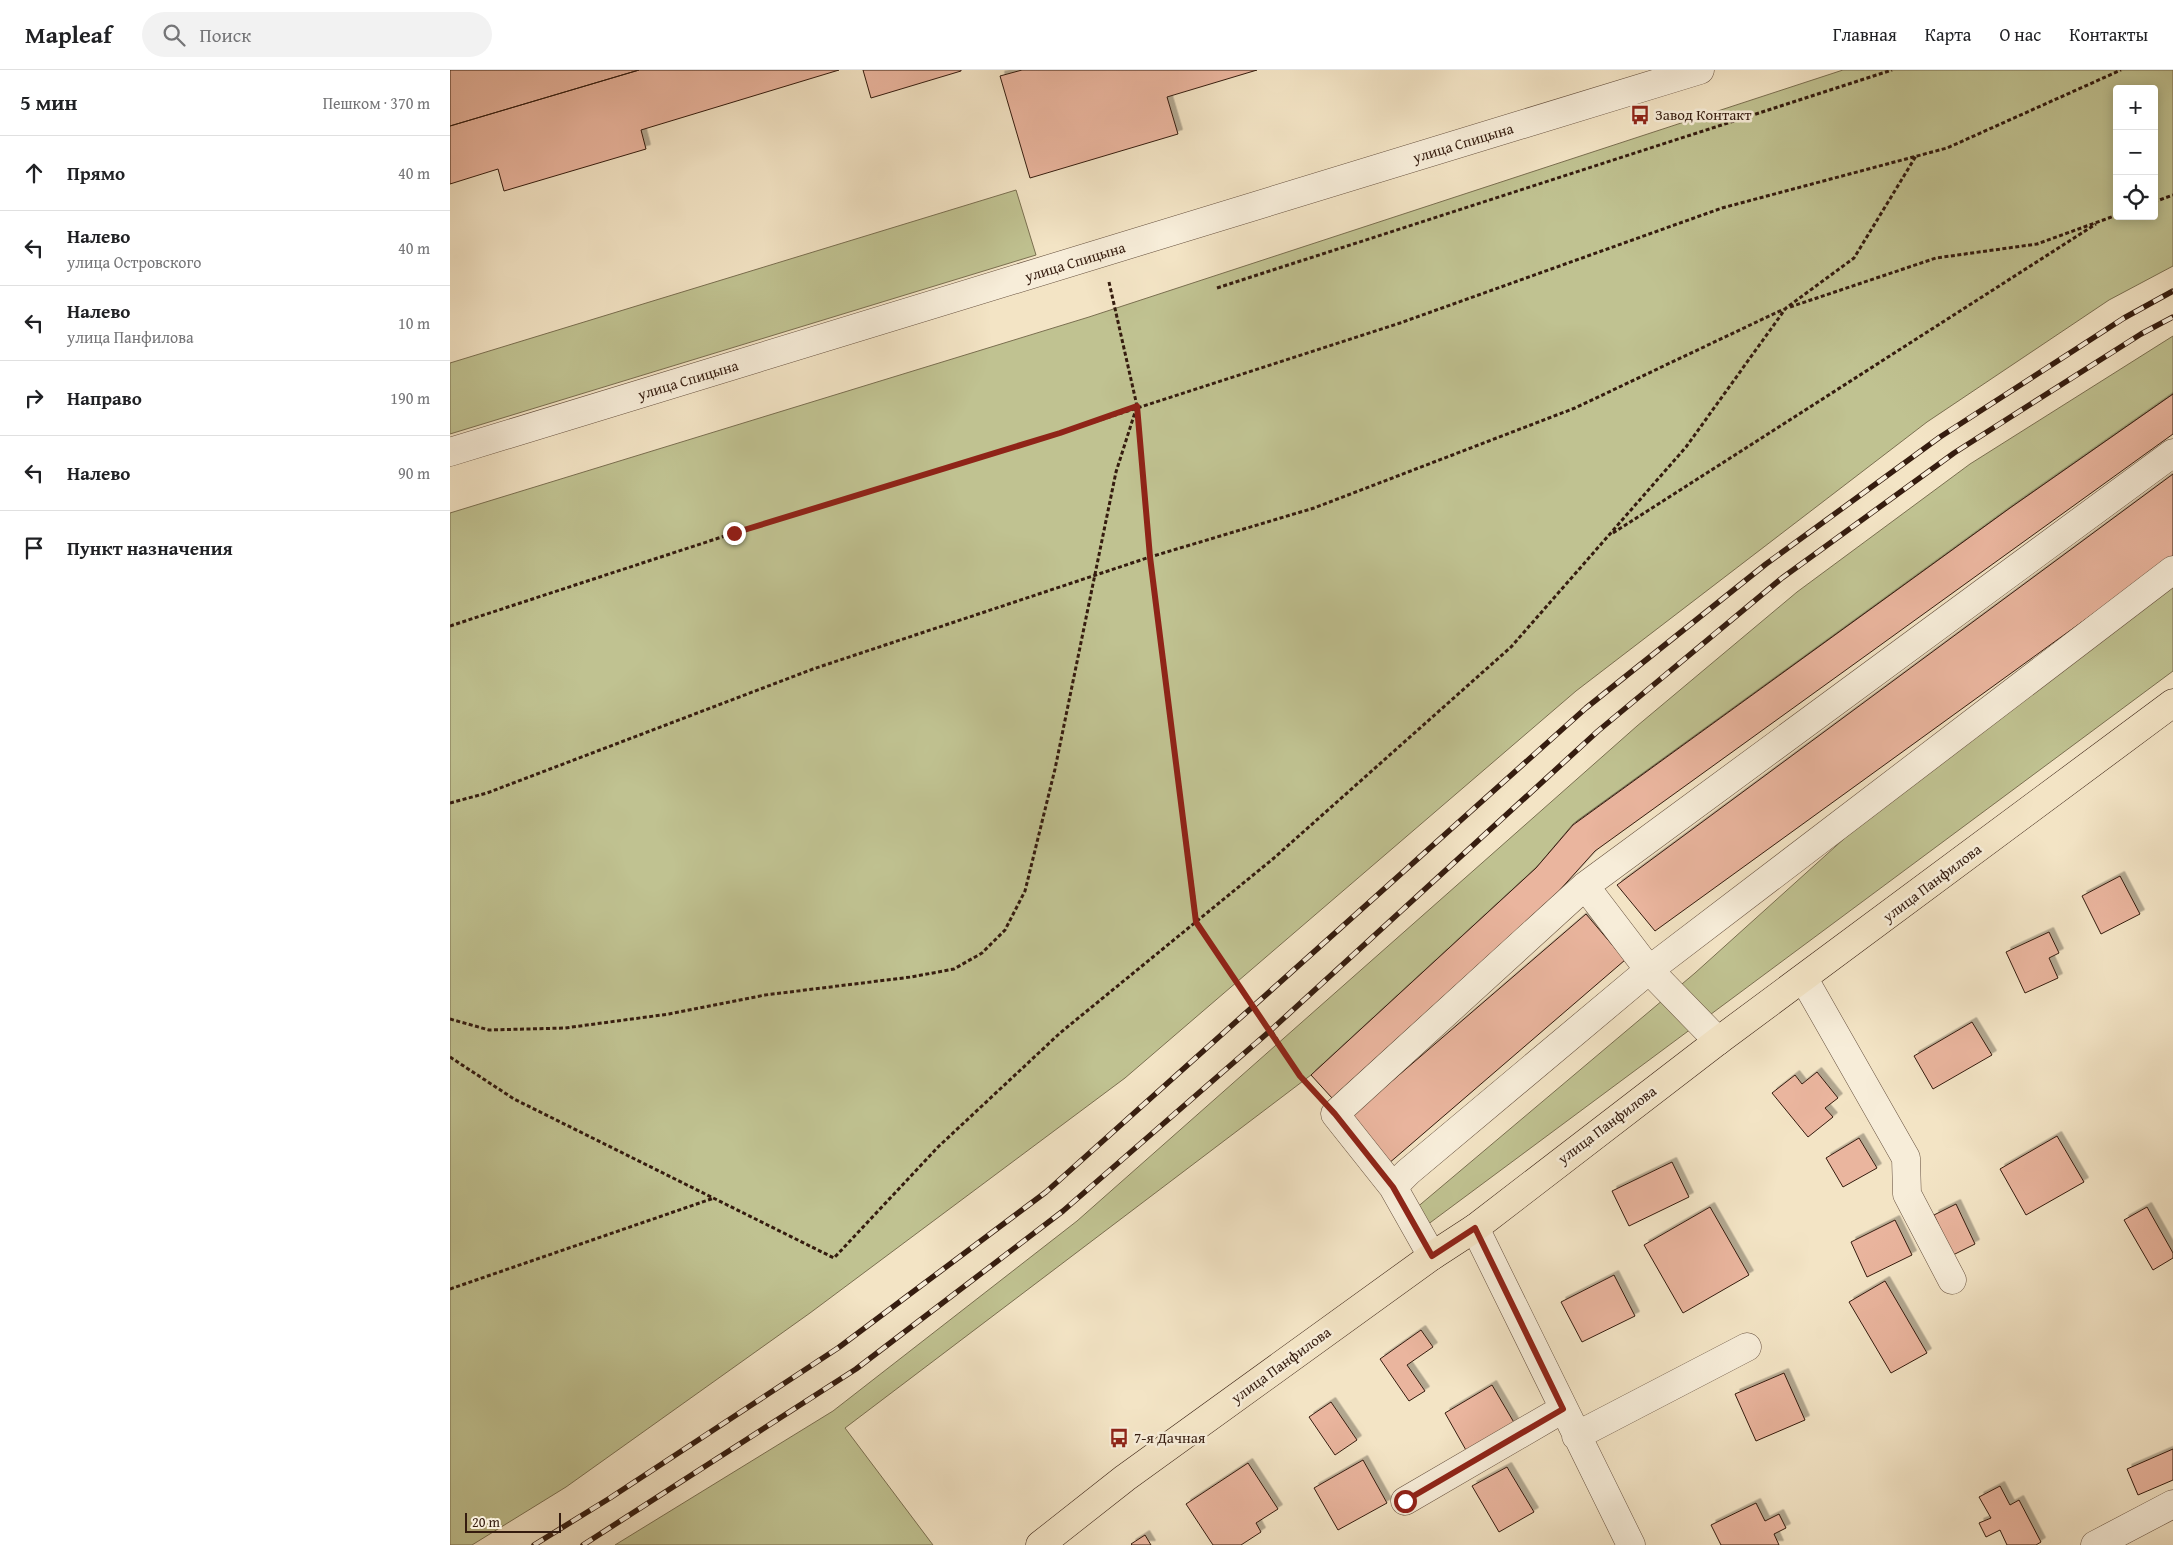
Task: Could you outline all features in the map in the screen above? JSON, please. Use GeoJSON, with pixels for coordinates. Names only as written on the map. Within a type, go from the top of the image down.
{"type":"FeatureCollection","features":[{"type":"Feature","properties":{"kind":"main road","name":"улица Панфилова"},"geometry":{"type":"LineString","coordinates":[[1040,1545],[1125,1478],[1432,1256],[1475,1228],[1718,1041],[1804,979],[2173,703]]}},
{"type":"Feature","properties":{"kind":"street","name":"улица Спицына"},"geometry":{"type":"LineString","coordinates":[[450,452],[1700,70]]}},
{"type":"Feature","properties":{"kind":"street"},"geometry":{"type":"LineString","coordinates":[[1432,1256],[1393,1187],[1335,1114],[1585,886],[2173,453]]}},
{"type":"Feature","properties":{"kind":"street"},"geometry":{"type":"LineString","coordinates":[[1393,1187],[1408,1172],[1649,970],[2173,570]]}},
{"type":"Feature","properties":{"kind":"street"},"geometry":{"type":"LineString","coordinates":[[1585,886],[1649,970],[1718,1041]]}},
{"type":"Feature","properties":{"kind":"street"},"geometry":{"type":"LineString","coordinates":[[1804,979],[1906,1158],[1907,1194],[1952,1280]]}},
{"type":"Feature","properties":{"kind":"street"},"geometry":{"type":"LineString","coordinates":[[1475,1228],[1576,1436],[1632,1545]]}},
{"type":"Feature","properties":{"kind":"street"},"geometry":{"type":"LineString","coordinates":[[1576,1436],[1747,1347]]}},
{"type":"Feature","properties":{"kind":"street"},"geometry":{"type":"LineString","coordinates":[[1405,1501],[1563,1409]]}},
{"type":"Feature","properties":{"kind":"street"},"geometry":{"type":"LineString","coordinates":[[2095,1545],[2173,1504]]}},
{"type":"Feature","properties":{"kind":"path"},"geometry":{"type":"LineString","coordinates":[[1217,288],[1892,70]]}},
{"type":"Feature","properties":{"kind":"path"},"geometry":{"type":"LineString","coordinates":[[450,626],[734,533],[1060,433],[1137,406],[1400,323],[1722,208],[1948,148],[2121,70]]}},
{"type":"Feature","properties":{"kind":"path"},"geometry":{"type":"LineString","coordinates":[[450,1057],[514,1099],[834,1258],[938,1147],[1060,1033],[1274,858],[1511,647],[1686,448],[1786,308],[1854,258],[1916,156]]}},
{"type":"Feature","properties":{"kind":"path"},"geometry":{"type":"LineString","coordinates":[[2158,201],[2173,195]]}},
{"type":"Feature","properties":{"kind":"path"},"geometry":{"type":"LineString","coordinates":[[450,803],[487,794],[813,669],[1150,557],[1314,508],[1575,408],[1786,308],[1936,258],[2037,244],[2113,216]]}},
{"type":"Feature","properties":{"kind":"path"},"geometry":{"type":"LineString","coordinates":[[1608,536],[2102,220]]}},
{"type":"Feature","properties":{"kind":"path"},"geometry":{"type":"LineString","coordinates":[[1102,254],[1137,406],[1150,557],[1196,922],[1300,1076],[1335,1114]]}},
{"type":"Feature","properties":{"kind":"path"},"geometry":{"type":"LineString","coordinates":[[450,1019],[489,1030],[565,1028],[669,1014],[765,995],[911,977],[954,969],[982,953],[1005,930],[1025,892],[1055,769],[1116,472],[1137,406]]}},
{"type":"Feature","properties":{"kind":"path"},"geometry":{"type":"LineString","coordinates":[[450,1289],[714,1198]]}},
{"type":"Feature","properties":{"kind":"green space"},"geometry":{"type":"Polygon","coordinates":[[[1843,70],[2173,70],[2173,266],[2109,300],[1927,422],[1576,691],[1125,1078],[810,1313],[566,1487],[472,1545],[450,1545],[450,513],[1089,317],[1843,70]]]}},
{"type":"Feature","properties":{"kind":"green space"},"geometry":{"type":"Polygon","coordinates":[[[1016,190],[1036,255],[450,434],[450,363],[1016,190]]]}},
{"type":"Feature","properties":{"kind":"green space"},"geometry":{"type":"Polygon","coordinates":[[[2173,336],[2173,394],[2010,508],[1573,824],[1536,868],[1311,1075],[845,1428],[933,1545],[615,1545],[833,1411],[1077,1221],[1637,726],[1797,592],[1970,464],[2173,336]]]}},
{"type":"Feature","properties":{"kind":"green space"},"geometry":{"type":"Polygon","coordinates":[[[2173,585],[2173,671],[1427,1225],[1415,1209],[1695,973],[1876,810],[2173,585]]]}},
{"type":"Feature","properties":{"kind":"building"},"geometry":{"type":"Polygon","coordinates":[[[450,70],[639,70],[450,126],[450,70]]]}},
{"type":"Feature","properties":{"kind":"building"},"geometry":{"type":"Polygon","coordinates":[[[639,70],[839,70],[641,130],[646,149],[504,191],[498,169],[450,184],[450,126],[639,70]]]}},
{"type":"Feature","properties":{"kind":"building"},"geometry":{"type":"Polygon","coordinates":[[[863,70],[961,70],[961,71],[871,98],[863,70]]]}},
{"type":"Feature","properties":{"kind":"building"},"geometry":{"type":"Polygon","coordinates":[[[1022,70],[1257,70],[1167,97],[1178,134],[1030,178],[1000,76],[1022,70]]]}},
{"type":"Feature","properties":{"kind":"building"},"geometry":{"type":"Polygon","coordinates":[[[2173,394],[2173,434],[1595,851],[1558,892],[1332,1098],[1311,1075],[1536,868],[1573,825],[2010,508],[2173,394]]]}},
{"type":"Feature","properties":{"kind":"building"},"geometry":{"type":"Polygon","coordinates":[[[2173,474],[2173,556],[1655,931],[1617,885],[2173,474]]]}},
{"type":"Feature","properties":{"kind":"building"},"geometry":{"type":"Polygon","coordinates":[[[2120,876],[2140,914],[2101,934],[2082,896],[2120,876]]]}},
{"type":"Feature","properties":{"kind":"building"},"geometry":{"type":"Polygon","coordinates":[[[1586,914],[1625,960],[1388,1164],[1349,1118],[1586,914]]]}},
{"type":"Feature","properties":{"kind":"building"},"geometry":{"type":"Polygon","coordinates":[[[2049,932],[2059,953],[2049,958],[2058,978],[2025,993],[2006,952],[2049,932]]]}},
{"type":"Feature","properties":{"kind":"building"},"geometry":{"type":"Polygon","coordinates":[[[1972,1022],[1992,1055],[1933,1089],[1914,1056],[1972,1022]]]}},
{"type":"Feature","properties":{"kind":"building"},"geometry":{"type":"Polygon","coordinates":[[[1817,1072],[1838,1098],[1825,1108],[1833,1117],[1808,1137],[1772,1093],[1795,1075],[1802,1084],[1817,1072]]]}},
{"type":"Feature","properties":{"kind":"building"},"geometry":{"type":"Polygon","coordinates":[[[2057,1136],[2084,1182],[2026,1215],[2000,1169],[2057,1136]]]}},
{"type":"Feature","properties":{"kind":"building"},"geometry":{"type":"Polygon","coordinates":[[[1859,1138],[1877,1168],[1843,1187],[1826,1158],[1859,1138]]]}},
{"type":"Feature","properties":{"kind":"building"},"geometry":{"type":"Polygon","coordinates":[[[1672,1162],[1689,1197],[1629,1226],[1612,1191],[1672,1162]]]}},
{"type":"Feature","properties":{"kind":"building"},"geometry":{"type":"Polygon","coordinates":[[[1956,1204],[1975,1244],[1953,1255],[1934,1215],[1956,1204]]]}},
{"type":"Feature","properties":{"kind":"building"},"geometry":{"type":"Polygon","coordinates":[[[1710,1207],[1749,1275],[1683,1313],[1644,1245],[1710,1207]]]}},
{"type":"Feature","properties":{"kind":"building"},"geometry":{"type":"Polygon","coordinates":[[[2147,1207],[2173,1253],[2173,1258],[2153,1270],[2124,1220],[2147,1207]]]}},
{"type":"Feature","properties":{"kind":"building"},"geometry":{"type":"Polygon","coordinates":[[[1895,1220],[1912,1255],[1867,1277],[1851,1242],[1895,1220]]]}},
{"type":"Feature","properties":{"kind":"building"},"geometry":{"type":"Polygon","coordinates":[[[1614,1275],[1635,1316],[1582,1342],[1561,1302],[1614,1275]]]}},
{"type":"Feature","properties":{"kind":"building"},"geometry":{"type":"Polygon","coordinates":[[[1885,1281],[1927,1353],[1891,1373],[1849,1302],[1885,1281]]]}},
{"type":"Feature","properties":{"kind":"building"},"geometry":{"type":"Polygon","coordinates":[[[1421,1330],[1433,1347],[1407,1365],[1425,1391],[1409,1401],[1380,1359],[1421,1330]]]}},
{"type":"Feature","properties":{"kind":"building"},"geometry":{"type":"Polygon","coordinates":[[[1784,1373],[1805,1420],[1756,1441],[1735,1394],[1784,1373]]]}},
{"type":"Feature","properties":{"kind":"building"},"geometry":{"type":"Polygon","coordinates":[[[1492,1385],[1519,1431],[1471,1459],[1445,1413],[1492,1385]]]}},
{"type":"Feature","properties":{"kind":"building"},"geometry":{"type":"Polygon","coordinates":[[[1331,1402],[1357,1440],[1335,1455],[1309,1417],[1331,1402]]]}},
{"type":"Feature","properties":{"kind":"building"},"geometry":{"type":"Polygon","coordinates":[[[2173,1449],[2173,1480],[2138,1495],[2127,1469],[2173,1449]]]}},
{"type":"Feature","properties":{"kind":"building"},"geometry":{"type":"Polygon","coordinates":[[[1363,1460],[1387,1503],[1338,1530],[1314,1488],[1363,1460]]]}},
{"type":"Feature","properties":{"kind":"building"},"geometry":{"type":"Polygon","coordinates":[[[1248,1463],[1278,1509],[1256,1523],[1261,1532],[1241,1545],[1213,1545],[1186,1504],[1248,1463]]]}},
{"type":"Feature","properties":{"kind":"building"},"geometry":{"type":"Polygon","coordinates":[[[1507,1467],[1534,1512],[1499,1532],[1472,1486],[1507,1467]]]}},
{"type":"Feature","properties":{"kind":"building"},"geometry":{"type":"Polygon","coordinates":[[[2000,1486],[2010,1505],[2019,1500],[2041,1542],[2036,1545],[2007,1545],[2000,1530],[1986,1537],[1979,1523],[1991,1518],[1979,1497],[2000,1486]]]}},
{"type":"Feature","properties":{"kind":"building"},"geometry":{"type":"Polygon","coordinates":[[[1756,1503],[1765,1521],[1779,1514],[1786,1528],[1774,1534],[1779,1545],[1721,1545],[1711,1525],[1756,1503]]]}},
{"type":"Feature","properties":{"kind":"building"},"geometry":{"type":"Polygon","coordinates":[[[1145,1535],[1151,1545],[1131,1544],[1145,1535]]]}},
{"type":"Feature","properties":{"kind":"railway"},"geometry":{"type":"LineString","coordinates":[[534,1545],[610,1498],[838,1348],[1046,1192],[1586,708],[1766,564],[1940,437],[2124,318],[2173,291]]}},
{"type":"Feature","properties":{"kind":"railway"},"geometry":{"type":"LineString","coordinates":[[583,1545],[856,1369],[1063,1211],[1271,1030],[1598,731],[1782,578],[1954,453],[2141,334],[2173,317]]}},
{"type":"Feature","properties":{"kind":"place","name":"Завод Контакт"},"geometry":{"type":"Point","coordinates":[1640,115]}},
{"type":"Feature","properties":{"kind":"place","name":"7-я Дачная"},"geometry":{"type":"Point","coordinates":[1119,1438]}},
{"type":"Feature","properties":{"kind":"route"},"geometry":{"type":"LineString","coordinates":[[734,533],[1060,433],[1137,406],[1150,557],[1196,922],[1252,1007],[1271,1030],[1300,1076],[1335,1114],[1393,1187],[1432,1256],[1475,1228],[1563,1409],[1405,1501]]}}]}
